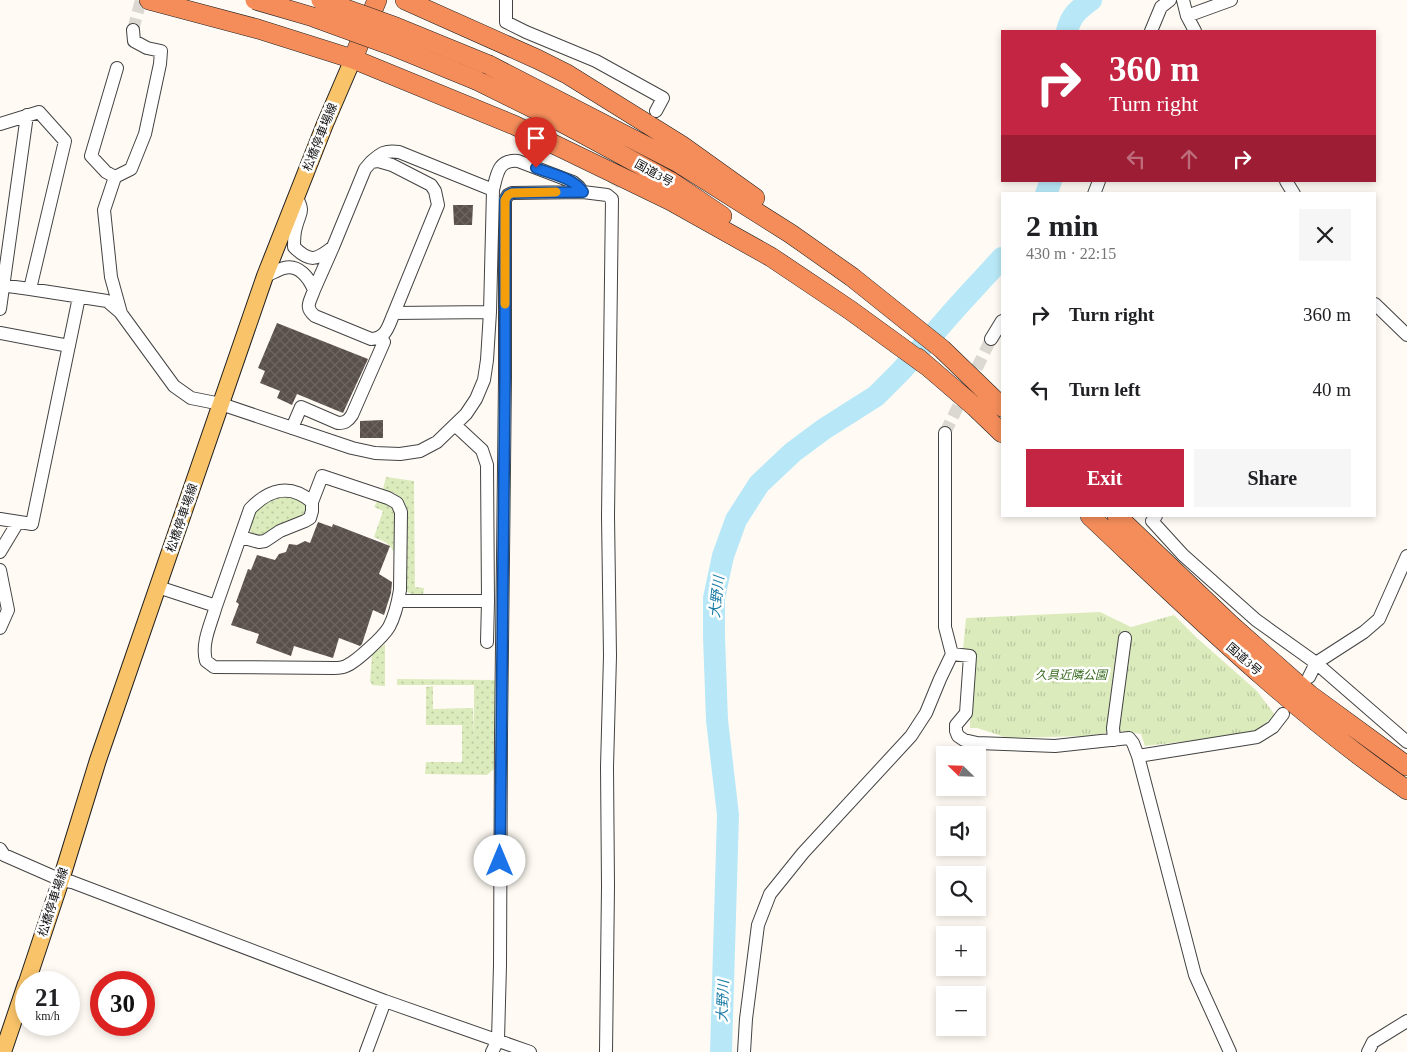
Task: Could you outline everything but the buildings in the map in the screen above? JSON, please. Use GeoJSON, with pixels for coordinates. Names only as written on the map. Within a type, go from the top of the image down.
{"type":"FeatureCollection","features":[{"type":"Feature","properties":{"kind":"highway"},"geometry":{"type":"LineString","coordinates":[[149,0],[258,29],[353,59],[514,125],[671,200],[771,257],[853,308]]}},
{"type":"Feature","properties":{"kind":"highway","name":"国道3号"},"geometry":{"type":"LineString","coordinates":[[255,0],[313,17],[382,42],[478,81],[559,121],[670,181],[853,308],[927,366],[1001,432]]}},
{"type":"Feature","properties":{"kind":"highway","name":"国道3号"},"geometry":{"type":"LineString","coordinates":[[321,0],[396,27],[488,65],[677,162],[791,234],[858,282],[942,349],[1001,406]]}},
{"type":"Feature","properties":{"kind":"highway"},"geometry":{"type":"LineString","coordinates":[[353,59],[377,0]]}},
{"type":"Feature","properties":{"kind":"highway"},"geometry":{"type":"LineString","coordinates":[[405,0],[537,59],[575,79],[681,145],[760,201],[824,247],[858,282]]}},
{"type":"Feature","properties":{"kind":"highway","name":"国道3号"},"geometry":{"type":"LineString","coordinates":[[1091,517],[1215,634],[1302,710],[1370,764],[1407,790]]}},
{"type":"Feature","properties":{"kind":"highway","name":"国道3号"},"geometry":{"type":"LineString","coordinates":[[1118,517],[1230,624],[1310,695],[1407,766]]}},
{"type":"Feature","properties":{"kind":"main road","name":"松橋停車場線"},"geometry":{"type":"LineString","coordinates":[[30,971],[61,880],[98,760],[265,276],[325,124],[353,59]]}},
{"type":"Feature","properties":{"kind":"main road","name":"松橋停車場線"},"geometry":{"type":"LineString","coordinates":[[3,1052],[15,1016]]}},
{"type":"Feature","properties":{"kind":"street"},"geometry":{"type":"LineString","coordinates":[[506,0],[506,22],[596,61],[663,98],[656,111]]}},
{"type":"Feature","properties":{"kind":"street"},"geometry":{"type":"LineString","coordinates":[[1151,30],[1161,7],[1170,0]]}},
{"type":"Feature","properties":{"kind":"street"},"geometry":{"type":"LineString","coordinates":[[1183,0],[1187,16],[1194,30]]}},
{"type":"Feature","properties":{"kind":"street"},"geometry":{"type":"LineString","coordinates":[[1187,16],[1231,0]]}},
{"type":"Feature","properties":{"kind":"street"},"geometry":{"type":"LineString","coordinates":[[120,312],[111,277],[104,210],[115,177],[131,170],[145,134],[161,51],[147,48],[134,41],[134,30]]}},
{"type":"Feature","properties":{"kind":"street"},"geometry":{"type":"LineString","coordinates":[[115,177],[106,172],[91,156],[117,68]]}},
{"type":"Feature","properties":{"kind":"street"},"geometry":{"type":"LineString","coordinates":[[0,124],[39,112],[65,141],[30,289]]}},
{"type":"Feature","properties":{"kind":"street"},"geometry":{"type":"LineString","coordinates":[[0,309],[27,116]]}},
{"type":"Feature","properties":{"kind":"street"},"geometry":{"type":"LineString","coordinates":[[371,162],[378,161],[392,165],[431,185],[436,192],[438,205],[384,334],[378,338],[371,339],[315,316],[309,312],[308,305],[365,169],[371,162],[385,151],[390,150],[493,190]]}},
{"type":"Feature","properties":{"kind":"street"},"geometry":{"type":"LineString","coordinates":[[2,285],[107,301],[120,312],[174,386],[191,398],[222,404],[375,454],[400,454],[420,451],[438,442],[466,414],[484,380],[490,312],[493,190],[502,165],[510,160],[518,161],[573,182],[583,192]]}},
{"type":"Feature","properties":{"kind":"street"},"geometry":{"type":"LineString","coordinates":[[495,1046],[500,965],[505,200],[512,193],[610,190],[612,199],[608,516],[610,656],[607,767],[606,1052]]}},
{"type":"Feature","properties":{"kind":"street"},"geometry":{"type":"LineString","coordinates":[[296,196],[302,212],[295,227],[294,247],[304,256],[316,258],[333,247]]}},
{"type":"Feature","properties":{"kind":"street"},"geometry":{"type":"LineString","coordinates":[[265,276],[290,267],[306,275],[314,290]]}},
{"type":"Feature","properties":{"kind":"street"},"geometry":{"type":"LineString","coordinates":[[0,519],[32,524],[79,297]]}},
{"type":"Feature","properties":{"kind":"street"},"geometry":{"type":"LineString","coordinates":[[1376,305],[1407,335]]}},
{"type":"Feature","properties":{"kind":"street"},"geometry":{"type":"LineString","coordinates":[[394,313],[490,312]]}},
{"type":"Feature","properties":{"kind":"street"},"geometry":{"type":"LineString","coordinates":[[992,339],[1001,323]]}},
{"type":"Feature","properties":{"kind":"street"},"geometry":{"type":"LineString","coordinates":[[0,333],[69,346]]}},
{"type":"Feature","properties":{"kind":"street"},"geometry":{"type":"LineString","coordinates":[[292,428],[301,407],[338,423],[349,420],[384,342]]}},
{"type":"Feature","properties":{"kind":"street"},"geometry":{"type":"LineString","coordinates":[[455,425],[482,450],[487,465],[487,642]]}},
{"type":"Feature","properties":{"kind":"street"},"geometry":{"type":"LineString","coordinates":[[744,1052],[746,1019],[758,925],[770,894],[803,853],[911,736],[926,713],[952,654],[946,627],[945,433]]}},
{"type":"Feature","properties":{"kind":"street"},"geometry":{"type":"LineString","coordinates":[[241,537],[259,542],[265,541],[280,531],[310,518],[312,502],[322,476],[388,498],[397,503],[401,512],[400,590],[398,601],[385,632],[356,661],[345,667],[214,667],[206,661],[204,653],[206,637],[250,509],[260,498],[278,490],[303,495],[312,502]]}},
{"type":"Feature","properties":{"kind":"street"},"geometry":{"type":"LineString","coordinates":[[1155,517],[1152,521],[1183,554],[1256,620],[1316,663],[1407,742]]}},
{"type":"Feature","properties":{"kind":"street"},"geometry":{"type":"LineString","coordinates":[[0,552],[18,522]]}},
{"type":"Feature","properties":{"kind":"street"},"geometry":{"type":"LineString","coordinates":[[1309,677],[1316,663],[1364,632],[1379,619],[1407,556]]}},
{"type":"Feature","properties":{"kind":"street"},"geometry":{"type":"LineString","coordinates":[[0,570],[8,610],[0,628]]}},
{"type":"Feature","properties":{"kind":"street"},"geometry":{"type":"LineString","coordinates":[[158,587],[216,606]]}},
{"type":"Feature","properties":{"kind":"street"},"geometry":{"type":"LineString","coordinates":[[398,601],[488,602]]}},
{"type":"Feature","properties":{"kind":"street"},"geometry":{"type":"LineString","coordinates":[[1114,740],[1113,728],[1125,638]]}},
{"type":"Feature","properties":{"kind":"street"},"geometry":{"type":"LineString","coordinates":[[952,654],[970,656],[966,713],[956,725],[958,736],[964,740],[977,743],[1055,746],[1128,738],[1133,743],[1195,975],[1230,1052]]}},
{"type":"Feature","properties":{"kind":"street"},"geometry":{"type":"LineString","coordinates":[[1138,756],[1257,737],[1273,728],[1284,714]]}},
{"type":"Feature","properties":{"kind":"street"},"geometry":{"type":"LineString","coordinates":[[1,854],[61,880],[72,882],[385,1001],[495,1046],[530,1052]]}},
{"type":"Feature","properties":{"kind":"street"},"geometry":{"type":"LineString","coordinates":[[366,1052],[385,1001]]}},
{"type":"Feature","properties":{"kind":"street"},"geometry":{"type":"LineString","coordinates":[[1368,1052],[1373,1042],[1407,1021]]}},
{"type":"Feature","properties":{"kind":"green space"},"geometry":{"type":"Polygon","coordinates":[[[386,477],[414,481],[415,587],[424,588],[423,595],[411,594],[406,591],[402,500],[394,493],[383,489],[386,477]]]}},
{"type":"Feature","properties":{"kind":"green space"},"geometry":{"type":"Polygon","coordinates":[[[285,496],[298,497],[306,504],[306,512],[263,535],[254,535],[249,530],[252,517],[266,503],[285,496]]]}},
{"type":"Feature","properties":{"kind":"green space"},"geometry":{"type":"Polygon","coordinates":[[[378,500],[393,507],[396,514],[395,551],[374,537],[383,511],[374,507],[378,500]]]}},
{"type":"Feature","properties":{"kind":"green space","name":"久具近隣公園"},"geometry":{"type":"Polygon","coordinates":[[[1100,612],[1131,627],[1174,615],[1257,691],[1275,715],[1257,730],[1242,735],[1145,746],[1141,734],[1120,731],[1086,736],[1008,738],[977,728],[970,728],[971,649],[963,649],[966,618],[1100,612]]]}},
{"type":"Feature","properties":{"kind":"green space"},"geometry":{"type":"Polygon","coordinates":[[[385,644],[385,686],[372,685],[370,681],[372,655],[385,644]]]}},
{"type":"Feature","properties":{"kind":"green space"},"geometry":{"type":"Polygon","coordinates":[[[397,679],[496,680],[494,769],[487,775],[425,774],[426,762],[462,762],[462,725],[426,725],[426,687],[433,686],[433,709],[473,708],[474,738],[474,685],[397,685],[397,679]]]}},
{"type":"Feature","properties":{"kind":"waterway","name":"大野川"},"geometry":{"type":"LineString","coordinates":[[1067,30],[1076,13],[1091,0]]}},
{"type":"Feature","properties":{"kind":"waterway","name":"大野川"},"geometry":{"type":"LineString","coordinates":[[1047,192],[1051,182]]}},
{"type":"Feature","properties":{"kind":"waterway","name":"大野川"},"geometry":{"type":"LineString","coordinates":[[721,1052],[728,815],[717,720],[714,598],[723,556],[736,520],[759,484],[793,452],[824,429],[876,396],[901,371],[1001,259]]}},
{"type":"Feature","properties":{"kind":"tunnel"},"geometry":{"type":"LineString","coordinates":[[133,30],[141,0]]}},
{"type":"Feature","properties":{"kind":"tunnel"},"geometry":{"type":"LineString","coordinates":[[613,185],[632,152]]}},
{"type":"Feature","properties":{"kind":"tunnel"},"geometry":{"type":"LineString","coordinates":[[945,433],[991,339]]}},
{"type":"Feature","properties":{"kind":"slow traffic"},"geometry":{"type":"LineString","coordinates":[[505,304],[505,200],[512,193],[556,192]]}},
{"type":"Feature","properties":{"kind":"route"},"geometry":{"type":"LineString","coordinates":[[500,861],[505,200],[512,193],[583,192],[573,182],[536,168]]}}]}
